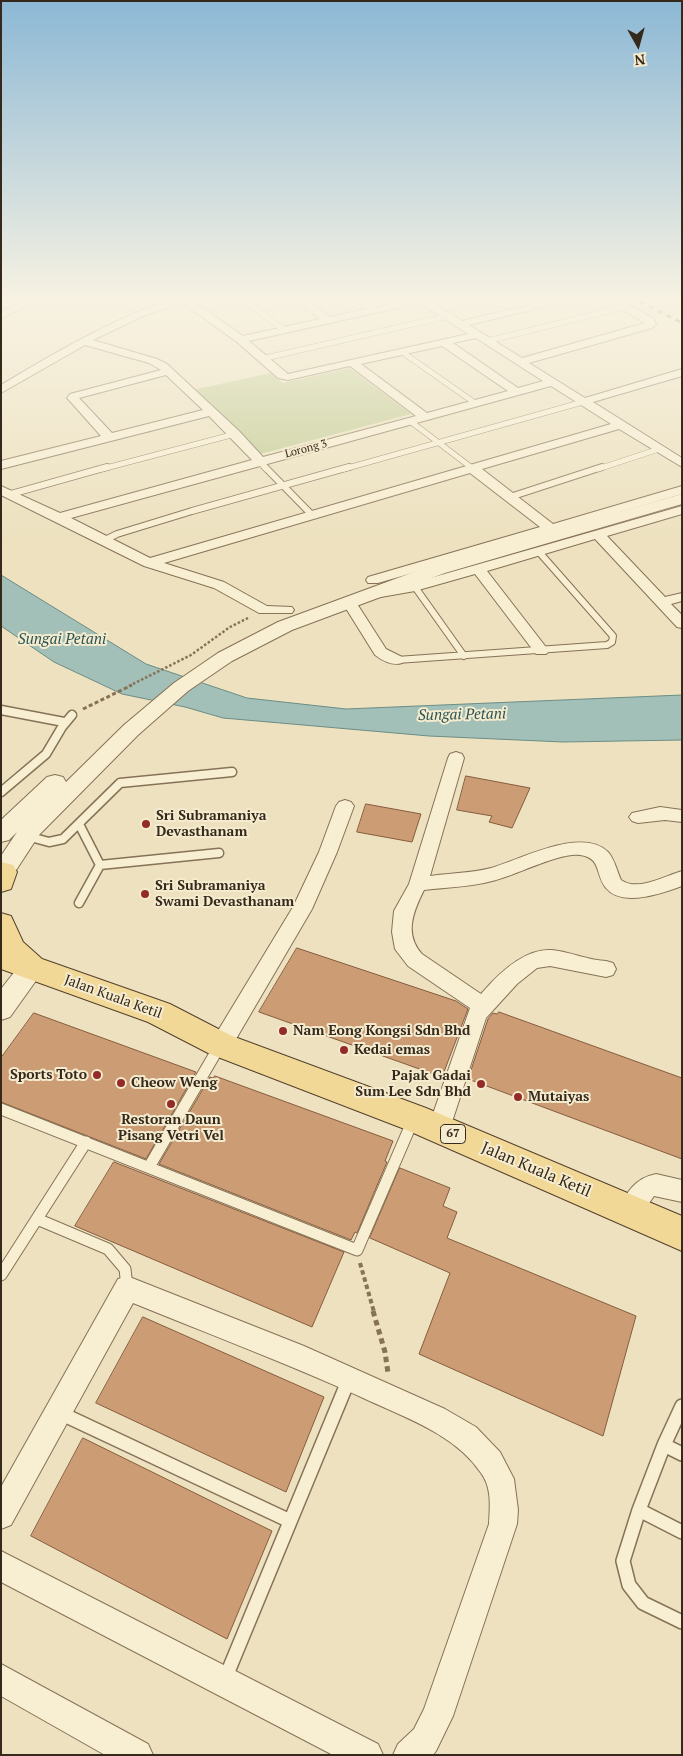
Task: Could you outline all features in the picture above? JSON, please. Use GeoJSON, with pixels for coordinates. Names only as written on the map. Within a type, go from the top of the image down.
{"type":"FeatureCollection","features":[{"type":"Feature","properties":{"kind":"main road"},"geometry":{"type":"LineString","coordinates":[[1,924],[12,949],[18,976]]}},
{"type":"Feature","properties":{"kind":"main road","name":"Jalan Kuala Ketil"},"geometry":{"type":"LineString","coordinates":[[1,956],[18,976],[146,1027],[221,1045],[426,1123],[682,1234]]}},
{"type":"Feature","properties":{"kind":"street"},"geometry":{"type":"LineString","coordinates":[[1,390],[20,379]]}},
{"type":"Feature","properties":{"kind":"street"},"geometry":{"type":"LineString","coordinates":[[110,437],[73,398],[74,396],[141,379]]}},
{"type":"Feature","properties":{"kind":"street"},"geometry":{"type":"LineString","coordinates":[[175,379],[234,434],[260,462]]}},
{"type":"Feature","properties":{"kind":"street"},"geometry":{"type":"LineString","coordinates":[[374,379],[425,417]]}},
{"type":"Feature","properties":{"kind":"street"},"geometry":{"type":"LineString","coordinates":[[498,379],[517,392]]}},
{"type":"Feature","properties":{"kind":"street"},"geometry":{"type":"LineString","coordinates":[[547,379],[682,464]]}},
{"type":"Feature","properties":{"kind":"street"},"geometry":{"type":"LineString","coordinates":[[583,402],[659,379]]}},
{"type":"Feature","properties":{"kind":"street","name":"Lorong 3"},"geometry":{"type":"LineString","coordinates":[[59,517],[552,382]]}},
{"type":"Feature","properties":{"kind":"street"},"geometry":{"type":"LineString","coordinates":[[1,465],[210,412]]}},
{"type":"Feature","properties":{"kind":"street"},"geometry":{"type":"LineString","coordinates":[[149,563],[620,425]]}},
{"type":"Feature","properties":{"kind":"street"},"geometry":{"type":"LineString","coordinates":[[472,468],[550,528]]}},
{"type":"Feature","properties":{"kind":"street"},"geometry":{"type":"LineString","coordinates":[[218,654],[348,602],[371,588],[550,528],[682,490]]}},
{"type":"Feature","properties":{"kind":"street"},"geometry":{"type":"LineString","coordinates":[[6,492],[149,563],[172,572],[219,585],[264,610],[287,610]]}},
{"type":"Feature","properties":{"kind":"street"},"geometry":{"type":"LineString","coordinates":[[1,834],[63,786],[218,654],[243,629],[287,610],[440,569],[682,499]]}},
{"type":"Feature","properties":{"kind":"street"},"geometry":{"type":"LineString","coordinates":[[371,588],[415,587],[682,510]]}},
{"type":"Feature","properties":{"kind":"street"},"geometry":{"type":"LineString","coordinates":[[598,534],[682,624]]}},
{"type":"Feature","properties":{"kind":"street"},"geometry":{"type":"LineString","coordinates":[[478,570],[541,651]]}},
{"type":"Feature","properties":{"kind":"street"},"geometry":{"type":"LineString","coordinates":[[661,602],[682,597]]}},
{"type":"Feature","properties":{"kind":"street"},"geometry":{"type":"LineString","coordinates":[[348,602],[380,652],[397,660]]}},
{"type":"Feature","properties":{"kind":"street"},"geometry":{"type":"LineString","coordinates":[[456,758],[418,884],[404,911],[402,932],[405,949],[415,960],[483,1006]]}},
{"type":"Feature","properties":{"kind":"street"},"geometry":{"type":"LineString","coordinates":[[2,877],[26,835],[63,786]]}},
{"type":"Feature","properties":{"kind":"street"},"geometry":{"type":"LineString","coordinates":[[221,1045],[302,909],[328,852],[344,806]]}},
{"type":"Feature","properties":{"kind":"street"},"geometry":{"type":"LineString","coordinates":[[638,818],[653,813],[670,813],[682,816]]}},
{"type":"Feature","properties":{"kind":"street"},"geometry":{"type":"LineString","coordinates":[[418,884],[491,875],[563,850],[578,848],[595,852],[602,857],[613,884],[620,889],[647,891],[682,878]]}},
{"type":"Feature","properties":{"kind":"street"},"geometry":{"type":"LineString","coordinates":[[426,1123],[477,1015],[483,1006],[526,964],[538,958],[551,958],[606,970]]}},
{"type":"Feature","properties":{"kind":"street"},"geometry":{"type":"LineString","coordinates":[[1,1009],[18,976]]}},
{"type":"Feature","properties":{"kind":"street"},"geometry":{"type":"LineString","coordinates":[[630,1211],[639,1193],[645,1187],[654,1184],[682,1191]]}},
{"type":"Feature","properties":{"kind":"street"},"geometry":{"type":"LineString","coordinates":[[1,1515],[127,1288],[350,1379],[443,1422],[472,1441],[490,1462],[502,1482],[505,1501],[503,1524],[438,1716],[424,1740],[409,1755]]}},
{"type":"Feature","properties":{"kind":"street"},"geometry":{"type":"LineString","coordinates":[[1,1566],[362,1754]]}},
{"type":"Feature","properties":{"kind":"street"},"geometry":{"type":"LineString","coordinates":[[1,1679],[137,1755]]}},
{"type":"Feature","properties":{"kind":"lane"},"geometry":{"type":"LineString","coordinates":[[440,379],[474,403]]}},
{"type":"Feature","properties":{"kind":"lane"},"geometry":{"type":"LineString","coordinates":[[103,540],[192,511],[583,402]]}},
{"type":"Feature","properties":{"kind":"lane"},"geometry":{"type":"LineString","coordinates":[[410,421],[472,468]]}},
{"type":"Feature","properties":{"kind":"lane"},"geometry":{"type":"LineString","coordinates":[[6,492],[234,434]]}},
{"type":"Feature","properties":{"kind":"lane"},"geometry":{"type":"LineString","coordinates":[[510,498],[659,449]]}},
{"type":"Feature","properties":{"kind":"lane"},"geometry":{"type":"LineString","coordinates":[[260,462],[312,514]]}},
{"type":"Feature","properties":{"kind":"lane"},"geometry":{"type":"LineString","coordinates":[[397,660],[541,651],[607,645],[612,642],[613,636],[539,552]]}},
{"type":"Feature","properties":{"kind":"lane"},"geometry":{"type":"LineString","coordinates":[[415,587],[464,656]]}},
{"type":"Feature","properties":{"kind":"lane"},"geometry":{"type":"LineString","coordinates":[[1,710],[64,722]]}},
{"type":"Feature","properties":{"kind":"lane"},"geometry":{"type":"LineString","coordinates":[[1,792],[41,759],[51,747],[64,722],[72,716]]}},
{"type":"Feature","properties":{"kind":"lane"},"geometry":{"type":"LineString","coordinates":[[26,835],[55,843],[63,839],[120,783],[232,772]]}},
{"type":"Feature","properties":{"kind":"lane"},"geometry":{"type":"LineString","coordinates":[[78,824],[100,865]]}},
{"type":"Feature","properties":{"kind":"lane"},"geometry":{"type":"LineString","coordinates":[[100,865],[219,853]]}},
{"type":"Feature","properties":{"kind":"lane"},"geometry":{"type":"LineString","coordinates":[[79,903],[100,865]]}},
{"type":"Feature","properties":{"kind":"lane"},"geometry":{"type":"LineString","coordinates":[[149,1167],[221,1045]]}},
{"type":"Feature","properties":{"kind":"lane"},"geometry":{"type":"LineString","coordinates":[[1,1109],[357,1250],[426,1123]]}},
{"type":"Feature","properties":{"kind":"lane"},"geometry":{"type":"LineString","coordinates":[[1,1275],[86,1142]]}},
{"type":"Feature","properties":{"kind":"lane"},"geometry":{"type":"LineString","coordinates":[[37,1219],[108,1249],[125,1269],[127,1288]]}},
{"type":"Feature","properties":{"kind":"lane"},"geometry":{"type":"LineString","coordinates":[[224,1681],[350,1379]]}},
{"type":"Feature","properties":{"kind":"lane"},"geometry":{"type":"LineString","coordinates":[[682,1406],[664,1445],[622,1561],[629,1585],[643,1603],[682,1622]]}},
{"type":"Feature","properties":{"kind":"lane"},"geometry":{"type":"LineString","coordinates":[[58,1412],[290,1521]]}},
{"type":"Feature","properties":{"kind":"lane"},"geometry":{"type":"LineString","coordinates":[[664,1445],[682,1454]]}},
{"type":"Feature","properties":{"kind":"lane"},"geometry":{"type":"LineString","coordinates":[[639,1510],[682,1532]]}},
{"type":"Feature","properties":{"kind":"path"},"geometry":{"type":"LineString","coordinates":[[98,701],[191,655],[230,627],[264,610]]}},
{"type":"Feature","properties":{"kind":"path"},"geometry":{"type":"LineString","coordinates":[[357,1250],[385,1352],[388,1379],[387,1396]]}},
{"type":"Feature","properties":{"kind":"green space"},"geometry":{"type":"Polygon","coordinates":[[[243,379],[278,379],[283,383],[301,379],[365,379],[411,414],[260,454],[193,390],[243,379]]]}},
{"type":"Feature","properties":{"kind":"water","name":"Sungai Petani"},"geometry":{"type":"Polygon","coordinates":[[[1,575],[146,664],[247,698],[346,709],[682,695],[682,740],[563,742],[429,736],[223,718],[185,707],[122,694],[54,662],[1,626],[1,575]]]}},
{"type":"Feature","properties":{"kind":"building"},"geometry":{"type":"Polygon","coordinates":[[[466,776],[530,788],[512,828],[489,822],[492,816],[457,810],[466,776]]]}},
{"type":"Feature","properties":{"kind":"building"},"geometry":{"type":"Polygon","coordinates":[[[366,804],[421,814],[412,842],[357,832],[366,804]]]}},
{"type":"Feature","properties":{"kind":"building"},"geometry":{"type":"Polygon","coordinates":[[[297,948],[456,1001],[468,1009],[442,1077],[259,1012],[297,948]]]}},
{"type":"Feature","properties":{"kind":"building"},"geometry":{"type":"Polygon","coordinates":[[[499,1012],[682,1078],[682,1159],[468,1079],[488,1019],[493,1013],[497,1014],[499,1012]]]}},
{"type":"Feature","properties":{"kind":"building"},"geometry":{"type":"Polygon","coordinates":[[[34,1013],[196,1072],[146,1159],[1,1102],[1,1058],[34,1013]]]}},
{"type":"Feature","properties":{"kind":"building"},"geometry":{"type":"Polygon","coordinates":[[[215,1076],[393,1141],[385,1161],[387,1162],[357,1233],[355,1232],[351,1240],[159,1164],[210,1077],[213,1078],[215,1076]]]}},
{"type":"Feature","properties":{"kind":"building"},"geometry":{"type":"Polygon","coordinates":[[[114,1162],[344,1252],[312,1327],[75,1226],[114,1162]]]}},
{"type":"Feature","properties":{"kind":"building"},"geometry":{"type":"Polygon","coordinates":[[[400,1168],[450,1188],[443,1206],[457,1212],[447,1238],[636,1316],[603,1436],[419,1354],[450,1273],[370,1238],[400,1168]]]}},
{"type":"Feature","properties":{"kind":"building"},"geometry":{"type":"Polygon","coordinates":[[[143,1317],[324,1397],[286,1492],[96,1403],[143,1317]]]}},
{"type":"Feature","properties":{"kind":"building"},"geometry":{"type":"Polygon","coordinates":[[[83,1438],[272,1531],[227,1639],[31,1536],[83,1438]]]}},
{"type":"Feature","properties":{"kind":"place","name":"Sri Subramaniya Devasthanam"},"geometry":{"type":"Point","coordinates":[146,824]}},
{"type":"Feature","properties":{"kind":"place","name":"Sri Subramaniya Swami Devasthanam"},"geometry":{"type":"Point","coordinates":[145,894]}},
{"type":"Feature","properties":{"kind":"place","name":"Nam Eong Kongsi Sdn Bhd"},"geometry":{"type":"Point","coordinates":[283,1031]}},
{"type":"Feature","properties":{"kind":"place","name":"Kedai emas"},"geometry":{"type":"Point","coordinates":[344,1050]}},
{"type":"Feature","properties":{"kind":"place","name":"Sports Toto"},"geometry":{"type":"Point","coordinates":[97,1075]}},
{"type":"Feature","properties":{"kind":"place","name":"Cheow Weng"},"geometry":{"type":"Point","coordinates":[121,1083]}},
{"type":"Feature","properties":{"kind":"place","name":"Pajak Gadai Sum Lee Sdn Bhd"},"geometry":{"type":"Point","coordinates":[481,1084]}},
{"type":"Feature","properties":{"kind":"place","name":"Mutaiyas"},"geometry":{"type":"Point","coordinates":[518,1097]}},
{"type":"Feature","properties":{"kind":"place","name":"Restoran Daun Pisang Vetri Vel"},"geometry":{"type":"Point","coordinates":[171,1104]}}]}
